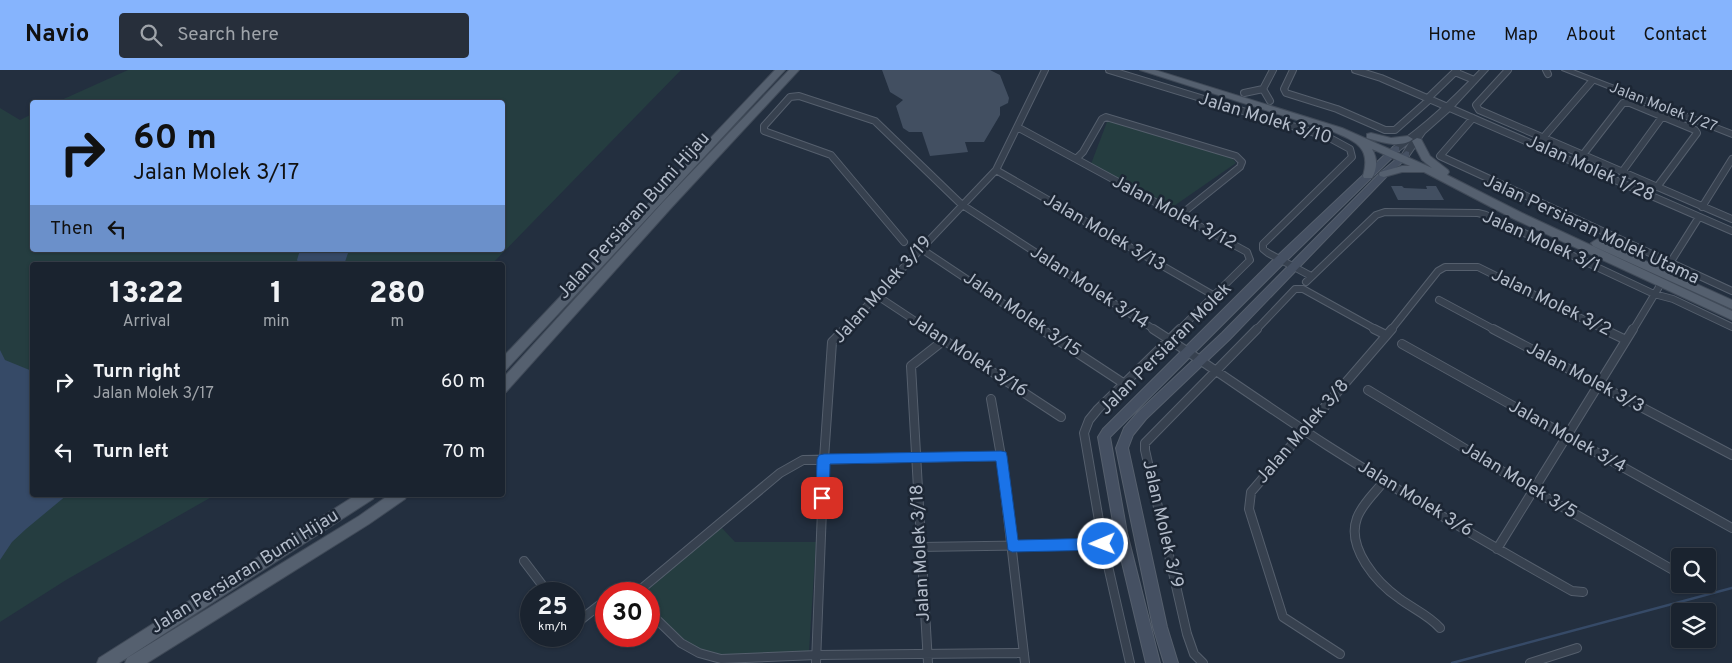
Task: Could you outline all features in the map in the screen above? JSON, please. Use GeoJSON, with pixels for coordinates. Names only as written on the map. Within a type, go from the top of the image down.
{"type":"FeatureCollection","features":[{"type":"Feature","properties":{"kind":"main road","name":"Jalan Persiaran Bumi Hijau"},"geometry":{"type":"LineString","coordinates":[[754,106],[780,70]]}},
{"type":"Feature","properties":{"kind":"main road","name":"Jalan Persiaran Bumi Hijau"},"geometry":{"type":"LineString","coordinates":[[505,364],[754,106],[794,70]]}},
{"type":"Feature","properties":{"kind":"main road"},"geometry":{"type":"LineString","coordinates":[[1145,70],[1317,122],[1399,154],[1440,173]]}},
{"type":"Feature","properties":{"kind":"main road"},"geometry":{"type":"LineString","coordinates":[[1170,70],[1339,122],[1371,136],[1399,154]]}},
{"type":"Feature","properties":{"kind":"main road"},"geometry":{"type":"LineString","coordinates":[[1371,136],[1391,141],[1412,140],[1440,173]]}},
{"type":"Feature","properties":{"kind":"main road"},"geometry":{"type":"LineString","coordinates":[[1356,137],[1372,156],[1368,176]]}},
{"type":"Feature","properties":{"kind":"main road","name":"Jalan Persiaran Bumi Hijau"},"geometry":{"type":"LineString","coordinates":[[505,385],[708,154]]}},
{"type":"Feature","properties":{"kind":"main road","name":"Jalan Persiaran Molek"},"geometry":{"type":"LineString","coordinates":[[1171,663],[1160,627],[1122,448],[1123,442],[1132,426],[1201,361],[1384,174],[1399,154]]}},
{"type":"Feature","properties":{"kind":"main road","name":"Jalan Persiaran Molek"},"geometry":{"type":"LineString","coordinates":[[1152,663],[1121,533],[1104,437],[1110,427],[1280,260],[1368,176],[1399,154]]}},
{"type":"Feature","properties":{"kind":"main road"},"geometry":{"type":"LineString","coordinates":[[1384,174],[1402,169],[1440,173]]}},
{"type":"Feature","properties":{"kind":"main road","name":"Jalan Persiaran Molek Utama"},"geometry":{"type":"LineString","coordinates":[[1440,173],[1510,212],[1662,279]]}},
{"type":"Feature","properties":{"kind":"main road"},"geometry":{"type":"LineString","coordinates":[[1643,269],[1671,284],[1682,287]]}},
{"type":"Feature","properties":{"kind":"main road"},"geometry":{"type":"LineString","coordinates":[[1662,279],[1682,287]]}},
{"type":"Feature","properties":{"kind":"main road","name":"Jalan Persiaran Molek Utama"},"geometry":{"type":"LineString","coordinates":[[1682,287],[1732,305]]}},
{"type":"Feature","properties":{"kind":"main road","name":"Jalan Persiaran Molek Utama"},"geometry":{"type":"LineString","coordinates":[[1682,287],[1732,316]]}},
{"type":"Feature","properties":{"kind":"main road","name":"Jalan Persiaran Bumi Hijau"},"geometry":{"type":"LineString","coordinates":[[105,663],[365,497]]}},
{"type":"Feature","properties":{"kind":"main road","name":"Jalan Persiaran Bumi Hijau"},"geometry":{"type":"LineString","coordinates":[[133,663],[364,520],[397,497]]}},
{"type":"Feature","properties":{"kind":"street","name":"Jalan Molek 3/10"},"geometry":{"type":"LineString","coordinates":[[1109,70],[1328,137],[1350,149],[1352,158],[1263,244],[1263,249],[1293,267],[1308,279]]}},
{"type":"Feature","properties":{"kind":"street"},"geometry":{"type":"LineString","coordinates":[[1263,89],[1273,70]]}},
{"type":"Feature","properties":{"kind":"street"},"geometry":{"type":"LineString","coordinates":[[1293,70],[1284,89],[1286,93],[1337,109],[1385,130],[1395,130],[1456,71],[1474,80]]}},
{"type":"Feature","properties":{"kind":"street","name":"Jalan Molek 1/28"},"geometry":{"type":"LineString","coordinates":[[1354,70],[1381,78],[1732,231]]}},
{"type":"Feature","properties":{"kind":"street","name":"Jalan Persiaran Molek"},"geometry":{"type":"LineString","coordinates":[[1399,154],[1448,108],[1484,70]]}},
{"type":"Feature","properties":{"kind":"street"},"geometry":{"type":"LineString","coordinates":[[1508,70],[1476,105],[1479,110],[1542,139],[1732,219]]}},
{"type":"Feature","properties":{"kind":"street","name":"Jalan Molek 1/27"},"geometry":{"type":"LineString","coordinates":[[1566,70],[1732,134]]}},
{"type":"Feature","properties":{"kind":"street","name":"Jalan Molek 3/19"},"geometry":{"type":"LineString","coordinates":[[817,659],[824,459],[832,342],[961,204],[996,170],[1047,71]]}},
{"type":"Feature","properties":{"kind":"street"},"geometry":{"type":"LineString","coordinates":[[1542,139],[1592,80]]}},
{"type":"Feature","properties":{"kind":"street"},"geometry":{"type":"LineString","coordinates":[[1244,93],[1263,89]]}},
{"type":"Feature","properties":{"kind":"street"},"geometry":{"type":"LineString","coordinates":[[1263,89],[1270,101]]}},
{"type":"Feature","properties":{"kind":"street","name":"Jalan Molek 3/14"},"geometry":{"type":"LineString","coordinates":[[904,242],[831,155],[764,131],[764,126],[790,97],[794,96],[875,120],[961,204],[1169,338],[1216,372]]}},
{"type":"Feature","properties":{"kind":"street"},"geometry":{"type":"LineString","coordinates":[[1582,156],[1623,103],[1693,129],[1697,132],[1657,187]]}},
{"type":"Feature","properties":{"kind":"street"},"geometry":{"type":"LineString","coordinates":[[1076,159],[1083,152],[1102,119],[1106,117],[1236,156],[1242,162],[1240,167],[1179,216]]}},
{"type":"Feature","properties":{"kind":"street"},"geometry":{"type":"LineString","coordinates":[[1622,172],[1662,117]]}},
{"type":"Feature","properties":{"kind":"street"},"geometry":{"type":"LineString","coordinates":[[1473,118],[1440,156],[1662,279],[1732,291]]}},
{"type":"Feature","properties":{"kind":"street","name":"Jalan Molek 3/12"},"geometry":{"type":"LineString","coordinates":[[1019,128],[1247,252],[1250,260],[1123,383],[1089,420],[1084,433],[1103,544],[1130,663]]}},
{"type":"Feature","properties":{"kind":"street"},"geometry":{"type":"LineString","coordinates":[[1702,207],[1732,159]]}},
{"type":"Feature","properties":{"kind":"street","name":"Jalan Molek 3/13"},"geometry":{"type":"LineString","coordinates":[[996,170],[1213,295]]}},
{"type":"Feature","properties":{"kind":"street","name":"Jalan Molek 3/1"},"geometry":{"type":"LineString","coordinates":[[1308,279],[1376,215],[1385,212],[1478,212],[1551,244],[1662,279],[1673,299],[1732,327]]}},
{"type":"Feature","properties":{"kind":"street"},"geometry":{"type":"LineString","coordinates":[[1496,549],[1598,386],[1700,217]]}},
{"type":"Feature","properties":{"kind":"street","name":"Jalan Molek 3/15"},"geometry":{"type":"LineString","coordinates":[[920,248],[1123,383]]}},
{"type":"Feature","properties":{"kind":"street","name":"Jalan Molek 3/2"},"geometry":{"type":"LineString","coordinates":[[1386,336],[1438,271],[1445,267],[1478,267],[1626,340]]}},
{"type":"Feature","properties":{"kind":"street","name":"Jalan Molek 3/9"},"geometry":{"type":"LineString","coordinates":[[1203,663],[1194,654],[1188,640],[1145,446],[1154,433],[1216,372],[1295,289],[1304,289],[1386,336]]}},
{"type":"Feature","properties":{"kind":"street","name":"Jalan Molek 3/16"},"geometry":{"type":"LineString","coordinates":[[876,294],[1061,417]]}},
{"type":"Feature","properties":{"kind":"street","name":"Jalan Molek 3/3"},"geometry":{"type":"LineString","coordinates":[[1439,300],[1598,386],[1732,455]]}},
{"type":"Feature","properties":{"kind":"street","name":"Jalan Molek 3/8"},"geometry":{"type":"LineString","coordinates":[[1340,654],[1283,617],[1249,509],[1251,492],[1386,336]]}},
{"type":"Feature","properties":{"kind":"street","name":"Jalan Molek 3/18"},"geometry":{"type":"LineString","coordinates":[[927,659],[911,366],[944,340]]}},
{"type":"Feature","properties":{"kind":"street","name":"Jalan Molek 3/4"},"geometry":{"type":"LineString","coordinates":[[1402,344],[1732,528]]}},
{"type":"Feature","properties":{"kind":"street","name":"Jalan Molek 3/6"},"geometry":{"type":"LineString","coordinates":[[1216,372],[1248,391],[1252,396],[1304,432],[1496,549],[1572,591],[1583,592]]}},
{"type":"Feature","properties":{"kind":"street","name":"Jalan Molek 3/5"},"geometry":{"type":"LineString","coordinates":[[1368,390],[1533,490],[1671,569]]}},
{"type":"Feature","properties":{"kind":"street"},"geometry":{"type":"LineString","coordinates":[[991,399],[1001,456],[1025,663]]}},
{"type":"Feature","properties":{"kind":"street"},"geometry":{"type":"LineString","coordinates":[[651,582],[780,473],[795,463],[824,459],[1001,456]]}},
{"type":"Feature","properties":{"kind":"street"},"geometry":{"type":"LineString","coordinates":[[1384,481],[1357,518],[1354,529],[1365,561],[1380,583],[1418,612],[1438,624],[1440,628]]}},
{"type":"Feature","properties":{"kind":"street"},"geometry":{"type":"LineString","coordinates":[[920,548],[1103,544]]}},
{"type":"Feature","properties":{"kind":"street"},"geometry":{"type":"LineString","coordinates":[[524,561],[540,582]]}},
{"type":"Feature","properties":{"kind":"street"},"geometry":{"type":"LineString","coordinates":[[585,616],[595,609]]}},
{"type":"Feature","properties":{"kind":"street"},"geometry":{"type":"LineString","coordinates":[[660,623],[678,641],[693,652],[706,657],[721,659],[927,659],[1024,653]]}},
{"type":"Feature","properties":{"kind":"street"},"geometry":{"type":"LineString","coordinates":[[1530,663],[1577,648]]}},
{"type":"Feature","properties":{"kind":"green space"},"geometry":{"type":"Polygon","coordinates":[[[128,70],[681,70],[505,251],[505,100],[61,100],[128,70]]]}},
{"type":"Feature","properties":{"kind":"green space"},"geometry":{"type":"Polygon","coordinates":[[[0,108],[20,120],[30,115],[30,252],[504,252],[494,262],[30,262],[30,497],[211,497],[66,580],[0,622],[0,108]]]}},
{"type":"Feature","properties":{"kind":"green space"},"geometry":{"type":"Polygon","coordinates":[[[1112,120],[1232,158],[1236,163],[1171,208],[1091,164],[1107,122],[1112,120]]]}},
{"type":"Feature","properties":{"kind":"green space"},"geometry":{"type":"Polygon","coordinates":[[[721,527],[735,542],[816,542],[809,652],[734,655],[719,654],[695,647],[682,639],[660,619],[660,582],[657,582],[721,527]]]}},
{"type":"Feature","properties":{"kind":"water"},"geometry":{"type":"Polygon","coordinates":[[[299,252],[348,252],[345,262],[298,262],[299,252]]]}},
{"type":"Feature","properties":{"kind":"water"},"geometry":{"type":"Polygon","coordinates":[[[0,350],[5,360],[30,370],[30,497],[65,497],[12,542],[0,560],[0,350]]]}},
{"type":"Feature","properties":{"kind":"building"},"geometry":{"type":"Polygon","coordinates":[[[882,70],[990,70],[1000,75],[1009,98],[1008,103],[1000,107],[1000,115],[984,142],[965,142],[968,152],[930,156],[922,132],[909,132],[903,128],[896,106],[903,100],[890,92],[882,70]]]}},
{"type":"Feature","properties":{"kind":"building"},"geometry":{"type":"Polygon","coordinates":[[[1391,186],[1427,189],[1426,186],[1436,186],[1444,200],[1398,200],[1391,186]]]}},
{"type":"Feature","properties":{"kind":"waterway"},"geometry":{"type":"LineString","coordinates":[[1452,663],[1732,588]]}},
{"type":"Feature","properties":{"kind":"route"},"geometry":{"type":"LineString","coordinates":[[822,498],[824,459],[1001,456],[1012,546],[1103,544]]}}]}
